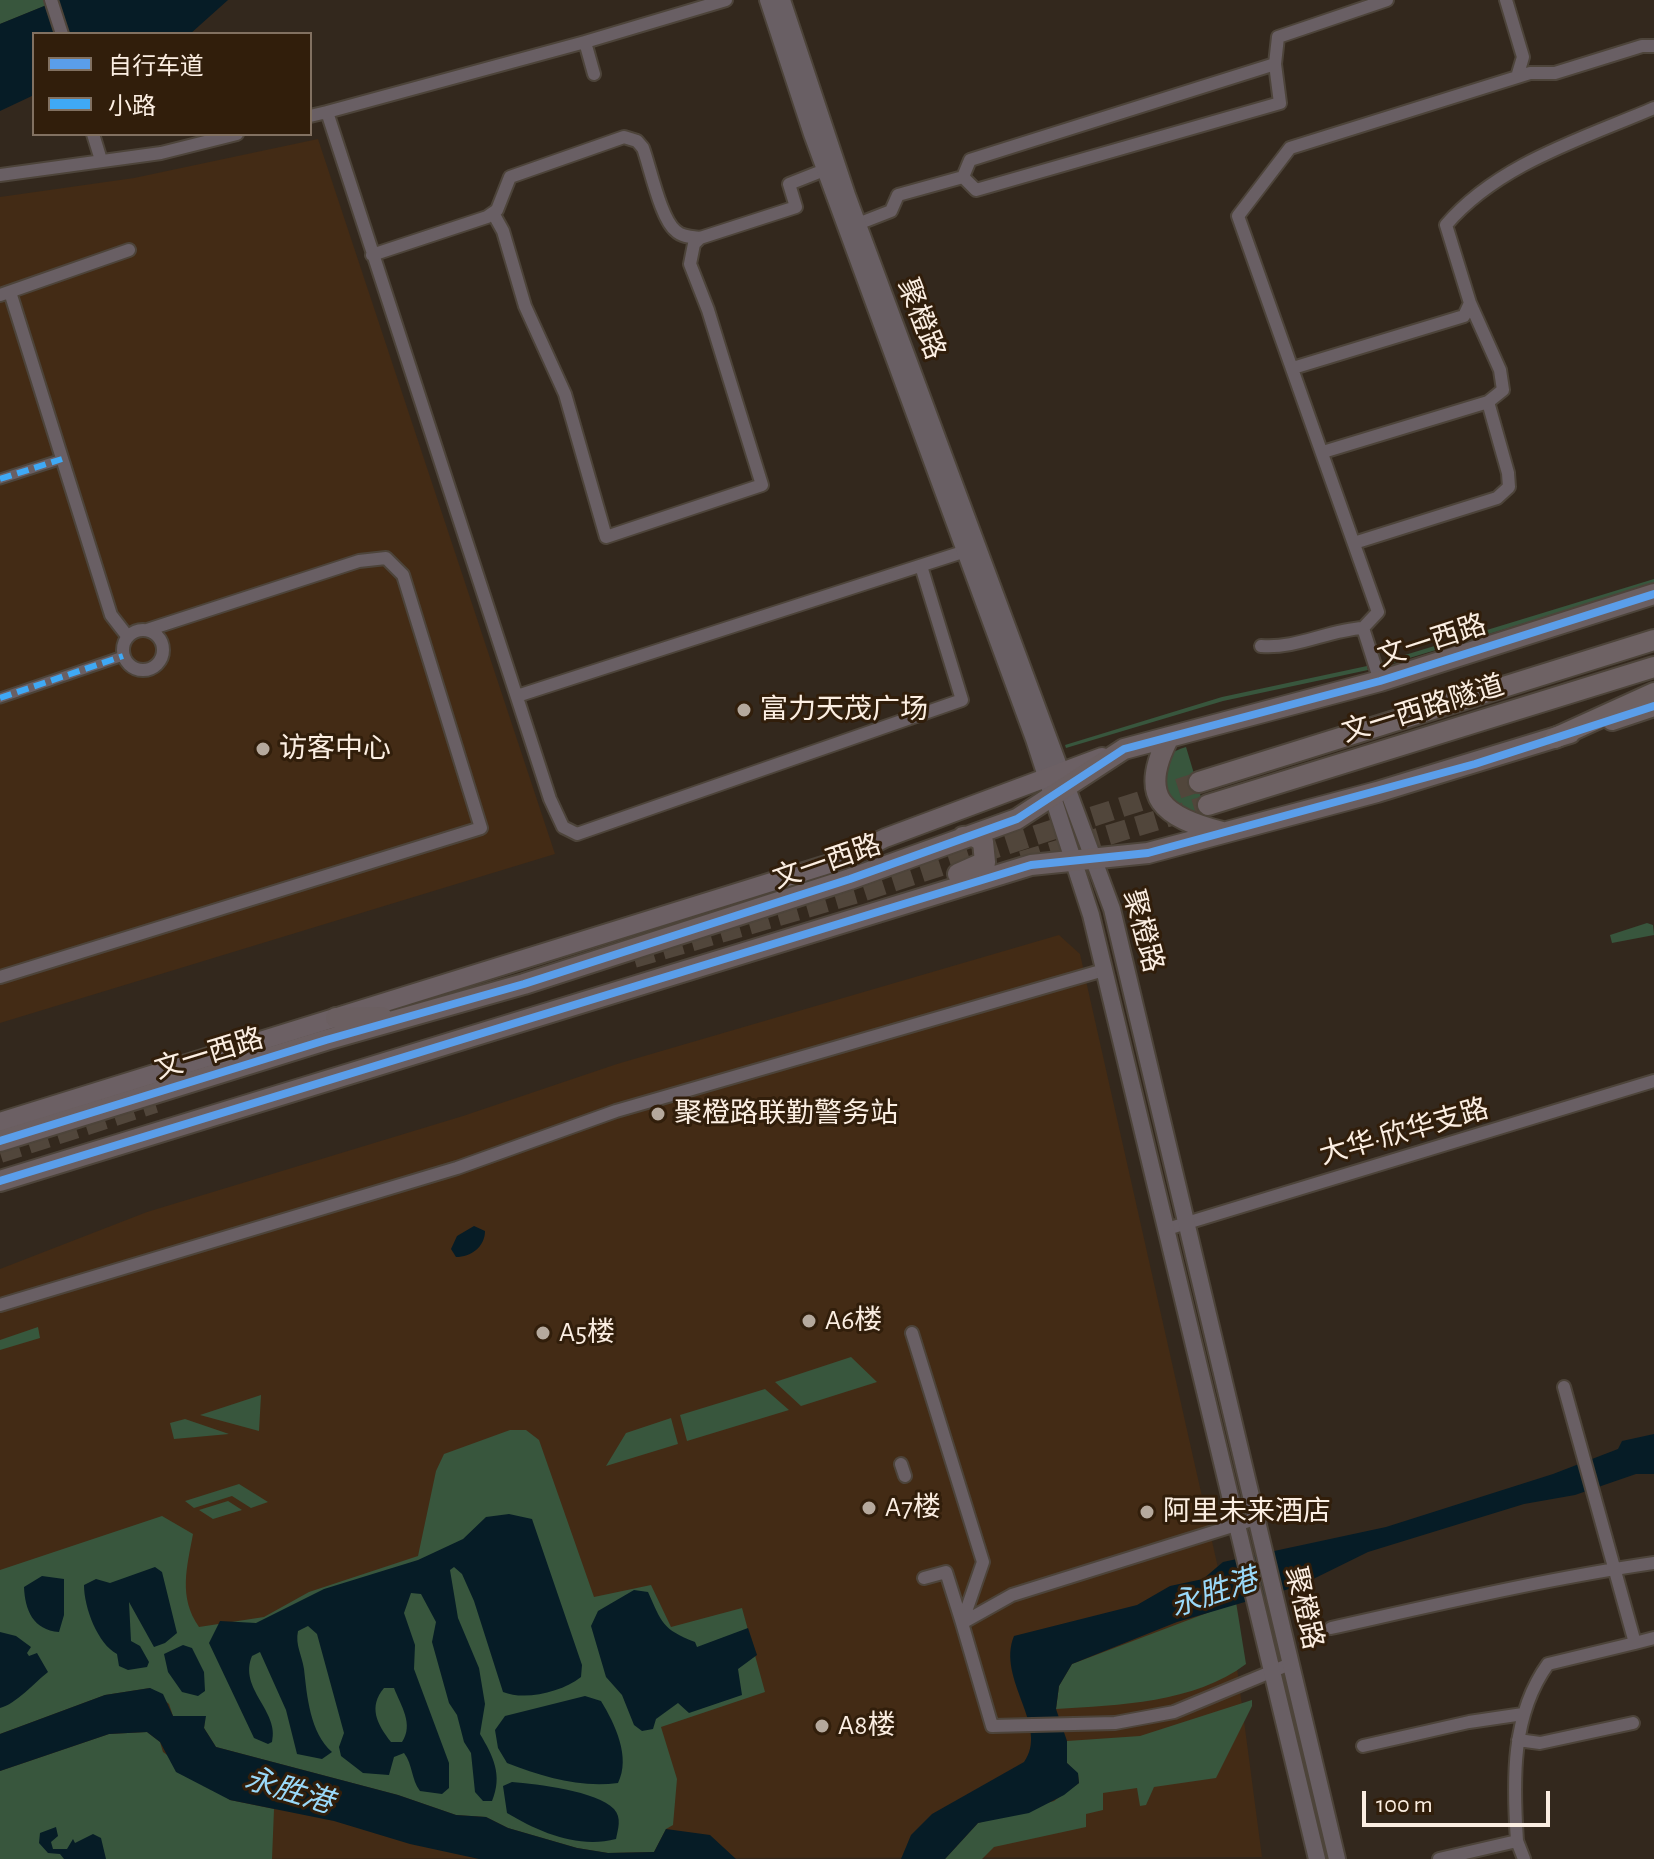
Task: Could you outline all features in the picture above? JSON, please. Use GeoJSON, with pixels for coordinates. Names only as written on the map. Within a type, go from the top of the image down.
{"type":"FeatureCollection","features":[{"type":"Feature","properties":{"kind":"highway","name":"文一西路隧道"},"geometry":{"type":"LineString","coordinates":[[1199,782],[1654,640]]}},
{"type":"Feature","properties":{"kind":"highway","name":"文一西路隧道"},"geometry":{"type":"LineString","coordinates":[[1208,805],[1654,667]]}},
{"type":"Feature","properties":{"kind":"highway"},"geometry":{"type":"LineString","coordinates":[[1555,738],[1654,693]]}},
{"type":"Feature","properties":{"kind":"main road","name":"文一西路"},"geometry":{"type":"LineString","coordinates":[[0,1141],[524,984],[821,889],[1017,819],[1057,783],[1124,749],[1380,681],[1654,594]]}},
{"type":"Feature","properties":{"kind":"main road"},"geometry":{"type":"LineString","coordinates":[[0,1181],[1031,865],[1148,853],[1461,768],[1654,706]]}},
{"type":"Feature","properties":{"kind":"main road"},"geometry":{"type":"LineString","coordinates":[[1169,737],[1154,771],[1160,800],[1185,822],[1225,832]]}},
{"type":"Feature","properties":{"kind":"main road"},"geometry":{"type":"LineString","coordinates":[[0,1122],[839,861],[885,838],[1057,783]]}},
{"type":"Feature","properties":{"kind":"main road"},"geometry":{"type":"LineString","coordinates":[[852,920],[899,894],[979,867],[985,862],[983,842],[974,836],[963,837]]}},
{"type":"Feature","properties":{"kind":"main road"},"geometry":{"type":"LineString","coordinates":[[336,1018],[406,1017]]}},
{"type":"Feature","properties":{"kind":"street"},"geometry":{"type":"LineString","coordinates":[[51,0],[61,32]]}},
{"type":"Feature","properties":{"kind":"street"},"geometry":{"type":"LineString","coordinates":[[312,116],[585,42],[726,0]]}},
{"type":"Feature","properties":{"kind":"street","name":"聚橙路"},"geometry":{"type":"LineString","coordinates":[[768,0],[1057,783],[1094,858],[1112,909],[1337,1859]]}},
{"type":"Feature","properties":{"kind":"street","name":"聚橙路"},"geometry":{"type":"LineString","coordinates":[[782,0],[831,167]]}},
{"type":"Feature","properties":{"kind":"street"},"geometry":{"type":"LineString","coordinates":[[963,177],[976,190],[1280,103],[1275,64],[1278,37],[1387,0]]}},
{"type":"Feature","properties":{"kind":"street"},"geometry":{"type":"LineString","coordinates":[[1506,0],[1523,57],[1517,77]]}},
{"type":"Feature","properties":{"kind":"street"},"geometry":{"type":"LineString","coordinates":[[585,42],[594,74]]}},
{"type":"Feature","properties":{"kind":"street"},"geometry":{"type":"LineString","coordinates":[[1261,646],[1278,648],[1334,630],[1363,628],[1378,612],[1238,216],[1290,148],[1517,77],[1555,73],[1642,46],[1654,46]]}},
{"type":"Feature","properties":{"kind":"street"},"geometry":{"type":"LineString","coordinates":[[963,177],[970,160],[1275,64]]}},
{"type":"Feature","properties":{"kind":"street"},"geometry":{"type":"LineString","coordinates":[[1323,452],[1488,402],[1503,390],[1500,370],[1470,303],[1446,225],[1460,208],[1493,180],[1654,108]]}},
{"type":"Feature","properties":{"kind":"street"},"geometry":{"type":"LineString","coordinates":[[327,112],[550,799],[563,827],[577,834],[962,700],[921,566]]}},
{"type":"Feature","properties":{"kind":"street"},"geometry":{"type":"LineString","coordinates":[[94,136],[101,160]]}},
{"type":"Feature","properties":{"kind":"street"},"geometry":{"type":"LineString","coordinates":[[0,175],[161,153],[229,136]]}},
{"type":"Feature","properties":{"kind":"street"},"geometry":{"type":"LineString","coordinates":[[372,255],[493,213],[510,177],[624,137],[637,141],[643,148],[671,228],[678,234],[700,238]]}},
{"type":"Feature","properties":{"kind":"street"},"geometry":{"type":"LineString","coordinates":[[493,213],[503,231],[525,306],[565,394],[606,537],[762,485],[708,310],[690,264],[694,244],[700,238],[796,207],[789,184],[831,167]]}},
{"type":"Feature","properties":{"kind":"street"},"geometry":{"type":"LineString","coordinates":[[853,226],[891,211],[898,195],[963,177]]}},
{"type":"Feature","properties":{"kind":"street"},"geometry":{"type":"LineString","coordinates":[[128,637],[111,615],[5,293],[129,250]]}},
{"type":"Feature","properties":{"kind":"street"},"geometry":{"type":"LineString","coordinates":[[1293,368],[1464,316],[1470,303]]}},
{"type":"Feature","properties":{"kind":"street"},"geometry":{"type":"LineString","coordinates":[[1354,543],[1497,498],[1509,487],[1488,402]]}},
{"type":"Feature","properties":{"kind":"street"},"geometry":{"type":"LineString","coordinates":[[0,479],[62,459]]}},
{"type":"Feature","properties":{"kind":"street"},"geometry":{"type":"LineString","coordinates":[[517,696],[973,549]]}},
{"type":"Feature","properties":{"kind":"street"},"geometry":{"type":"LineString","coordinates":[[0,977],[481,828],[403,575],[386,558],[359,561],[128,637]]}},
{"type":"Feature","properties":{"kind":"street"},"geometry":{"type":"LineString","coordinates":[[1363,628],[1380,681]]}},
{"type":"Feature","properties":{"kind":"street"},"geometry":{"type":"LineString","coordinates":[[123,656],[137,670],[149,670],[160,663],[163,643],[147,630]]}},
{"type":"Feature","properties":{"kind":"street"},"geometry":{"type":"LineString","coordinates":[[123,656],[128,637]]}},
{"type":"Feature","properties":{"kind":"street"},"geometry":{"type":"LineString","coordinates":[[0,698],[123,656]]}},
{"type":"Feature","properties":{"kind":"street","name":"聚橙路"},"geometry":{"type":"LineString","coordinates":[[1057,783],[1073,861],[1104,970],[1317,1859]]}},
{"type":"Feature","properties":{"kind":"street"},"geometry":{"type":"LineString","coordinates":[[0,1305],[457,1168],[616,1111],[1104,970]]}},
{"type":"Feature","properties":{"kind":"street","name":"大华·欣华支路"},"geometry":{"type":"LineString","coordinates":[[1167,1229],[1654,1081]]}},
{"type":"Feature","properties":{"kind":"street"},"geometry":{"type":"LineString","coordinates":[[912,1333],[983,1562],[962,1623]]}},
{"type":"Feature","properties":{"kind":"street"},"geometry":{"type":"LineString","coordinates":[[1564,1387],[1593,1501],[1635,1643]]}},
{"type":"Feature","properties":{"kind":"street"},"geometry":{"type":"LineString","coordinates":[[962,1623],[1012,1595],[1255,1519]]}},
{"type":"Feature","properties":{"kind":"street"},"geometry":{"type":"LineString","coordinates":[[1331,1628],[1444,1601],[1654,1563]]}},
{"type":"Feature","properties":{"kind":"street"},"geometry":{"type":"LineString","coordinates":[[924,1578],[946,1572],[992,1726],[1115,1723],[1174,1712],[1290,1664]]}},
{"type":"Feature","properties":{"kind":"street"},"geometry":{"type":"LineString","coordinates":[[1524,1859],[1517,1841],[1514,1794],[1518,1740],[1530,1688],[1548,1664],[1654,1638]]}},
{"type":"Feature","properties":{"kind":"street"},"geometry":{"type":"LineString","coordinates":[[1363,1746],[1469,1722],[1523,1714]]}},
{"type":"Feature","properties":{"kind":"street"},"geometry":{"type":"LineString","coordinates":[[1518,1740],[1540,1743],[1633,1723]]}},
{"type":"Feature","properties":{"kind":"street"},"geometry":{"type":"LineString","coordinates":[[1439,1859],[1517,1841]]}},
{"type":"Feature","properties":{"kind":"shaded area"},"geometry":{"type":"Polygon","coordinates":[[[318,139],[555,854],[0,1023],[0,197],[134,178],[318,139]]]}},
{"type":"Feature","properties":{"kind":"shaded area"},"geometry":{"type":"Polygon","coordinates":[[[1059,935],[1080,954],[1232,1630],[1262,1857],[0,1859],[0,1269],[147,1212],[463,1116],[617,1064],[1059,935]]]}},
{"type":"Feature","properties":{"kind":"green space"},"geometry":{"type":"Polygon","coordinates":[[[0,0],[59,0],[0,24],[0,0]]]}},
{"type":"Feature","properties":{"kind":"green space"},"geometry":{"type":"Polygon","coordinates":[[[1654,579],[1654,584],[1383,666],[1382,662],[1654,579]]]}},
{"type":"Feature","properties":{"kind":"green space"},"geometry":{"type":"Polygon","coordinates":[[[1367,666],[1368,670],[1223,701],[1066,748],[1065,745],[1222,697],[1367,666]]]}},
{"type":"Feature","properties":{"kind":"green space"},"geometry":{"type":"Polygon","coordinates":[[[1186,747],[1207,817],[1192,818],[1165,799],[1165,760],[1186,747]]]}},
{"type":"Feature","properties":{"kind":"green space"},"geometry":{"type":"Polygon","coordinates":[[[1647,923],[1653,925],[1654,935],[1612,943],[1610,935],[1647,923]]]}},
{"type":"Feature","properties":{"kind":"green space"},"geometry":{"type":"Polygon","coordinates":[[[38,1327],[40,1338],[0,1350],[0,1340],[38,1327]]]}},
{"type":"Feature","properties":{"kind":"green space"},"geometry":{"type":"Polygon","coordinates":[[[851,1357],[877,1382],[801,1406],[775,1382],[851,1357]]]}},
{"type":"Feature","properties":{"kind":"green space"},"geometry":{"type":"Polygon","coordinates":[[[765,1389],[789,1410],[687,1441],[680,1415],[765,1389]]]}},
{"type":"Feature","properties":{"kind":"green space"},"geometry":{"type":"Polygon","coordinates":[[[261,1395],[259,1431],[200,1415],[261,1395]]]}},
{"type":"Feature","properties":{"kind":"green space"},"geometry":{"type":"Polygon","coordinates":[[[671,1418],[678,1444],[606,1466],[626,1433],[671,1418]]]}},
{"type":"Feature","properties":{"kind":"green space"},"geometry":{"type":"Polygon","coordinates":[[[185,1419],[229,1434],[174,1439],[170,1423],[185,1419]]]}},
{"type":"Feature","properties":{"kind":"green space"},"geometry":{"type":"Polygon","coordinates":[[[510,1430],[526,1430],[539,1440],[594,1597],[651,1585],[671,1627],[742,1608],[765,1692],[661,1727],[677,1779],[673,1825],[666,1829],[654,1852],[608,1853],[577,1848],[508,1828],[486,1817],[456,1815],[398,1795],[216,1747],[204,1728],[205,1717],[173,1716],[169,1704],[150,1688],[105,1695],[0,1734],[0,1570],[162,1516],[193,1534],[186,1593],[192,1616],[199,1627],[264,1617],[309,1592],[418,1556],[436,1471],[444,1454],[510,1430]]]}},
{"type":"Feature","properties":{"kind":"green space"},"geometry":{"type":"Polygon","coordinates":[[[239,1484],[268,1502],[251,1508],[232,1496],[194,1508],[185,1501],[239,1484]]]}},
{"type":"Feature","properties":{"kind":"green space"},"geometry":{"type":"Polygon","coordinates":[[[228,1501],[242,1510],[213,1519],[199,1510],[228,1501]]]}},
{"type":"Feature","properties":{"kind":"green space"},"geometry":{"type":"Polygon","coordinates":[[[1236,1602],[1246,1664],[1225,1677],[1203,1687],[1155,1700],[1056,1709],[1059,1686],[1072,1664],[1236,1602]]]}},
{"type":"Feature","properties":{"kind":"green space"},"geometry":{"type":"Polygon","coordinates":[[[1252,1700],[1252,1706],[1216,1778],[1154,1787],[1146,1805],[1140,1806],[1137,1788],[1103,1793],[1103,1810],[1086,1814],[1086,1827],[994,1847],[982,1859],[945,1859],[978,1823],[1054,1801],[1079,1783],[1078,1774],[1067,1763],[1067,1741],[1140,1736],[1252,1700]]]}},
{"type":"Feature","properties":{"kind":"green space"},"geometry":{"type":"Polygon","coordinates":[[[147,1732],[160,1742],[163,1752],[230,1800],[274,1809],[272,1859],[0,1859],[0,1771],[109,1734],[147,1732]]]}},
{"type":"Feature","properties":{"kind":"water"},"geometry":{"type":"Polygon","coordinates":[[[59,0],[228,0],[192,32],[32,32],[32,96],[0,111],[0,24],[59,0]]]}},
{"type":"Feature","properties":{"kind":"water"},"geometry":{"type":"Polygon","coordinates":[[[474,1226],[485,1231],[483,1242],[472,1253],[456,1257],[451,1249],[457,1236],[474,1226]]]}},
{"type":"Feature","properties":{"kind":"water","name":"永胜港"},"geometry":{"type":"Polygon","coordinates":[[[1654,1434],[1654,1474],[1636,1474],[1575,1495],[1524,1504],[1368,1552],[1299,1586],[1177,1622],[1072,1664],[1059,1686],[1056,1709],[1067,1741],[1067,1763],[1078,1773],[1079,1783],[1064,1795],[1029,1813],[978,1823],[945,1859],[901,1859],[911,1835],[932,1814],[1024,1762],[1030,1748],[1031,1734],[1012,1669],[1010,1652],[1014,1636],[1137,1605],[1170,1586],[1203,1579],[1223,1562],[1386,1527],[1553,1474],[1618,1449],[1622,1441],[1654,1434]]]}},
{"type":"Feature","properties":{"kind":"water"},"geometry":{"type":"Polygon","coordinates":[[[509,1514],[532,1519],[582,1665],[581,1677],[554,1691],[522,1696],[503,1692],[474,1601],[462,1574],[454,1567],[450,1570],[458,1618],[479,1668],[485,1704],[480,1734],[492,1758],[497,1783],[492,1801],[483,1801],[475,1792],[471,1753],[464,1742],[457,1715],[449,1703],[432,1642],[436,1622],[421,1594],[411,1593],[404,1613],[415,1645],[414,1669],[449,1763],[449,1788],[442,1794],[420,1791],[404,1753],[394,1757],[389,1775],[363,1773],[341,1756],[339,1747],[344,1733],[317,1634],[308,1626],[298,1631],[297,1636],[308,1702],[314,1725],[332,1752],[322,1759],[297,1754],[286,1710],[260,1652],[252,1656],[250,1679],[273,1731],[272,1742],[268,1744],[254,1738],[209,1643],[220,1621],[256,1623],[324,1589],[418,1560],[463,1539],[486,1517],[509,1514]],[[384,1688],[375,1709],[382,1729],[391,1742],[402,1742],[407,1722],[394,1688],[384,1688]]]}},
{"type":"Feature","properties":{"kind":"water"},"geometry":{"type":"Polygon","coordinates":[[[155,1567],[162,1572],[177,1633],[154,1647],[129,1602],[131,1641],[140,1646],[149,1662],[147,1667],[128,1670],[119,1666],[117,1654],[98,1634],[89,1614],[84,1585],[96,1579],[110,1583],[155,1567]]]}},
{"type":"Feature","properties":{"kind":"water"},"geometry":{"type":"Polygon","coordinates":[[[42,1576],[64,1579],[64,1615],[59,1632],[37,1623],[26,1603],[24,1587],[42,1576]]]}},
{"type":"Feature","properties":{"kind":"water"},"geometry":{"type":"Polygon","coordinates":[[[634,1590],[648,1592],[664,1624],[695,1642],[697,1647],[748,1628],[757,1655],[738,1669],[742,1695],[689,1713],[678,1703],[656,1719],[653,1729],[642,1731],[634,1725],[622,1695],[606,1677],[591,1626],[598,1611],[634,1590]]]}},
{"type":"Feature","properties":{"kind":"water"},"geometry":{"type":"Polygon","coordinates":[[[0,1632],[16,1636],[31,1647],[27,1653],[29,1656],[37,1653],[48,1672],[19,1698],[0,1708],[0,1632]]]}},
{"type":"Feature","properties":{"kind":"water"},"geometry":{"type":"Polygon","coordinates":[[[183,1645],[192,1648],[204,1672],[205,1691],[198,1696],[182,1692],[168,1672],[164,1654],[183,1645]]]}},
{"type":"Feature","properties":{"kind":"water","name":"永胜港"},"geometry":{"type":"Polygon","coordinates":[[[150,1688],[163,1694],[173,1716],[206,1716],[204,1728],[216,1747],[398,1795],[456,1815],[486,1817],[508,1828],[577,1848],[608,1853],[654,1852],[666,1829],[710,1835],[736,1859],[479,1859],[410,1844],[334,1821],[230,1800],[176,1772],[160,1742],[147,1732],[109,1734],[0,1771],[0,1734],[105,1695],[150,1688]]]}},
{"type":"Feature","properties":{"kind":"water"},"geometry":{"type":"Polygon","coordinates":[[[585,1696],[601,1701],[616,1730],[623,1762],[618,1783],[590,1784],[562,1780],[507,1763],[498,1748],[495,1730],[505,1716],[585,1696]]]}},
{"type":"Feature","properties":{"kind":"water"},"geometry":{"type":"Polygon","coordinates":[[[512,1782],[566,1790],[606,1803],[618,1816],[616,1839],[602,1842],[573,1840],[519,1820],[507,1813],[503,1786],[512,1782]]]}},
{"type":"Feature","properties":{"kind":"water"},"geometry":{"type":"Polygon","coordinates":[[[56,1827],[58,1836],[51,1842],[53,1849],[67,1849],[73,1839],[75,1843],[93,1834],[101,1838],[106,1859],[64,1859],[60,1854],[48,1853],[39,1843],[40,1833],[56,1827]]]}},
{"type":"Feature","properties":{"kind":"tunnel"},"geometry":{"type":"LineString","coordinates":[[634,958],[858,893],[1199,782]]}},
{"type":"Feature","properties":{"kind":"tunnel"},"geometry":{"type":"LineString","coordinates":[[1022,861],[1208,805]]}},
{"type":"Feature","properties":{"kind":"tunnel"},"geometry":{"type":"LineString","coordinates":[[0,1153],[155,1103]]}},
{"type":"Feature","properties":{"kind":"marked path"},"geometry":{"type":"LineString","coordinates":[[0,479],[62,459]]}},
{"type":"Feature","properties":{"kind":"marked path"},"geometry":{"type":"LineString","coordinates":[[0,698],[123,656]]}},
{"type":"Feature","properties":{"kind":"cycle path"},"geometry":{"type":"LineString","coordinates":[[0,1141],[326,1040],[524,984],[850,879],[1017,819],[1124,749],[1380,681],[1654,594]]}},
{"type":"Feature","properties":{"kind":"cycle path"},"geometry":{"type":"LineString","coordinates":[[0,1181],[1031,865],[1148,853],[1475,764],[1654,706]]}},
{"type":"Feature","properties":{"kind":"place","name":"富力天茂广场"},"geometry":{"type":"Point","coordinates":[744,710]}},
{"type":"Feature","properties":{"kind":"place","name":"访客中心"},"geometry":{"type":"Point","coordinates":[263,749]}},
{"type":"Feature","properties":{"kind":"place","name":"聚橙路联勤警务站"},"geometry":{"type":"Point","coordinates":[658,1114]}},
{"type":"Feature","properties":{"kind":"place","name":"A6楼"},"geometry":{"type":"Point","coordinates":[809,1321]}},
{"type":"Feature","properties":{"kind":"place","name":"A5楼"},"geometry":{"type":"Point","coordinates":[543,1333]}},
{"type":"Feature","properties":{"kind":"place","name":"A7楼"},"geometry":{"type":"Point","coordinates":[869,1508]}},
{"type":"Feature","properties":{"kind":"place","name":"阿里未来酒店"},"geometry":{"type":"Point","coordinates":[1147,1512]}},
{"type":"Feature","properties":{"kind":"place","name":"A8楼"},"geometry":{"type":"Point","coordinates":[822,1726]}}]}
